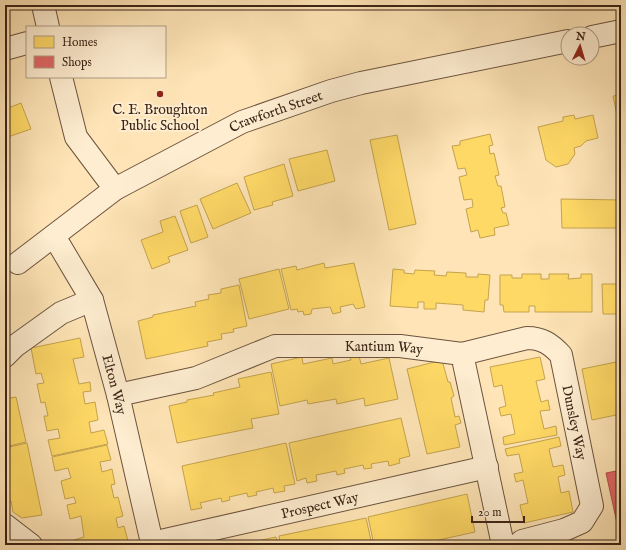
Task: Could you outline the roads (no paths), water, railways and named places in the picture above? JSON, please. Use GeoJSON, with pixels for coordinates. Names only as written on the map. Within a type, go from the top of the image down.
{"type":"FeatureCollection","features":[{"type":"Feature","properties":{"kind":"street"},"geometry":{"type":"LineString","coordinates":[[43,5],[48,26]]}},
{"type":"Feature","properties":{"kind":"street"},"geometry":{"type":"LineString","coordinates":[[600,35],[621,31]]}},
{"type":"Feature","properties":{"kind":"street"},"geometry":{"type":"LineString","coordinates":[[5,49],[26,43]]}},
{"type":"Feature","properties":{"kind":"street","name":"Crawforth Street"},"geometry":{"type":"LineString","coordinates":[[18,262],[115,189],[242,122],[331,91],[361,83],[560,43]]}},
{"type":"Feature","properties":{"kind":"street"},"geometry":{"type":"LineString","coordinates":[[60,78],[76,138],[115,189]]}},
{"type":"Feature","properties":{"kind":"street","name":"Elton Way"},"geometry":{"type":"LineString","coordinates":[[54,236],[92,300],[118,395],[152,544]]}},
{"type":"Feature","properties":{"kind":"street"},"geometry":{"type":"LineString","coordinates":[[5,356],[15,346],[61,313],[92,300]]}},
{"type":"Feature","properties":{"kind":"street","name":"Dunsley Way"},"geometry":{"type":"LineString","coordinates":[[462,354],[527,338],[535,338],[546,341],[560,356],[592,506],[582,522],[564,530],[522,541],[517,545]]}},
{"type":"Feature","properties":{"kind":"street","name":"Kantium Way"},"geometry":{"type":"LineString","coordinates":[[118,395],[196,378],[275,346],[400,346],[462,354]]}},
{"type":"Feature","properties":{"kind":"street"},"geometry":{"type":"LineString","coordinates":[[462,354],[503,545]]}},
{"type":"Feature","properties":{"kind":"street","name":"Prospect Way"},"geometry":{"type":"LineString","coordinates":[[152,544],[487,468]]}},
{"type":"Feature","properties":{"kind":"street"},"geometry":{"type":"LineString","coordinates":[[5,525],[31,545]]}},
{"type":"Feature","properties":{"kind":"place","name":"C. E. Broughton Public School"},"geometry":{"type":"Point","coordinates":[160,94]}}]}
